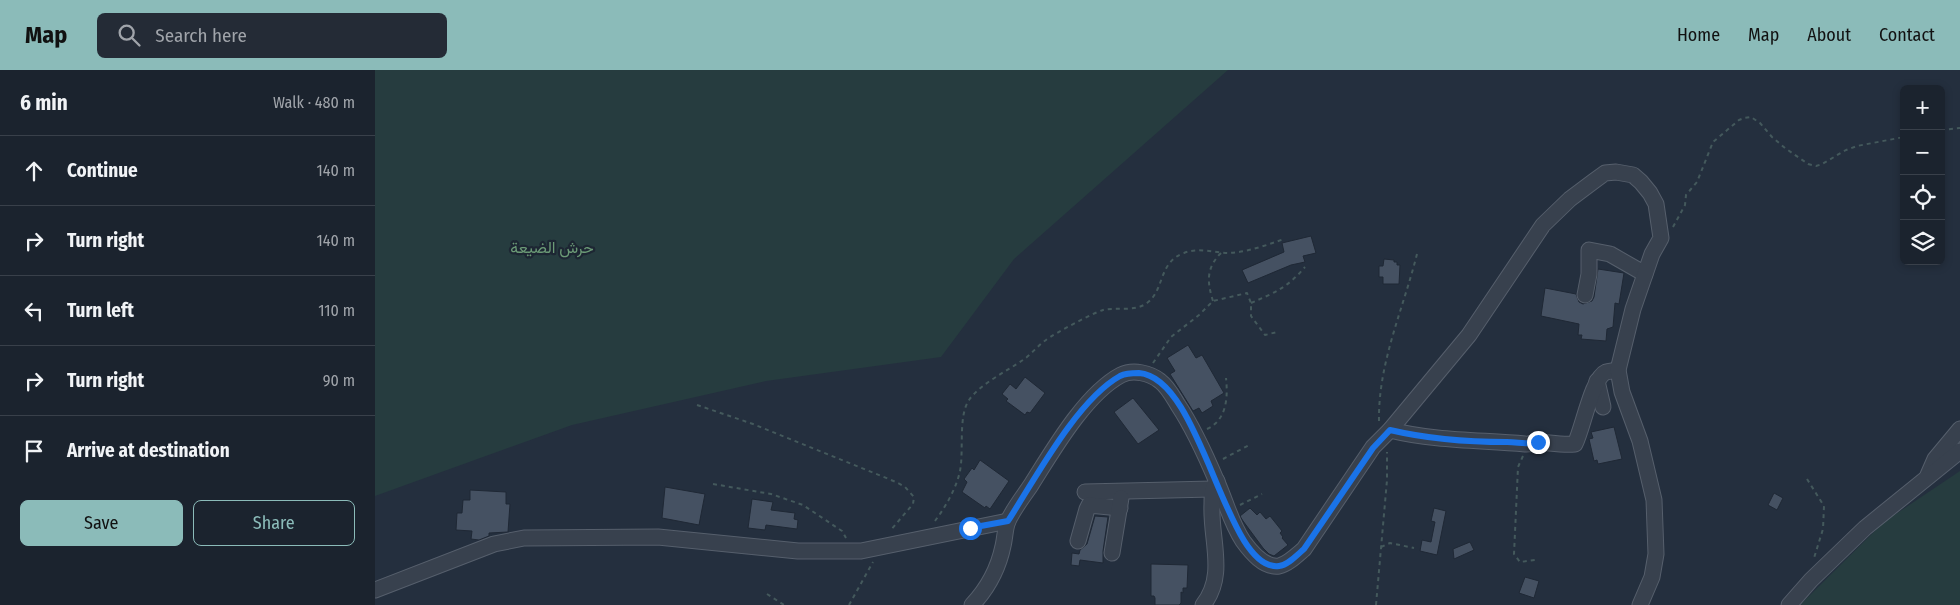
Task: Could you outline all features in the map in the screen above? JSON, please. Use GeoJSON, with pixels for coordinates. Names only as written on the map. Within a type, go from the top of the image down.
{"type":"FeatureCollection","features":[{"type":"Feature","properties":{"kind":"street"},"geometry":{"type":"LineString","coordinates":[[971,605],[983,593],[994,576],[1003,547],[1008,521],[1069,426],[1091,400],[1122,375],[1133,373],[1146,374],[1159,380],[1168,389],[1196,435],[1210,467],[1215,485],[1244,541],[1267,564],[1279,566],[1291,560],[1304,549],[1373,448],[1469,335],[1543,225],[1570,199],[1594,180],[1605,173],[1616,172],[1633,175],[1641,182],[1656,204],[1661,238],[1652,254],[1633,309],[1618,370],[1621,392],[1640,441],[1653,500],[1656,554],[1652,577],[1640,605]]}},
{"type":"Feature","properties":{"kind":"street"},"geometry":{"type":"LineString","coordinates":[[1585,295],[1589,274],[1589,250],[1610,254],[1645,274]]}},
{"type":"Feature","properties":{"kind":"street"},"geometry":{"type":"LineString","coordinates":[[1386,434],[1405,434],[1478,442],[1575,444],[1597,380],[1605,372],[1618,370]]}},
{"type":"Feature","properties":{"kind":"street"},"geometry":{"type":"LineString","coordinates":[[1597,380],[1603,407]]}},
{"type":"Feature","properties":{"kind":"street"},"geometry":{"type":"LineString","coordinates":[[1924,482],[1935,459],[1960,429]]}},
{"type":"Feature","properties":{"kind":"street"},"geometry":{"type":"LineString","coordinates":[[1789,605],[1811,580],[1865,528],[1960,451]]}},
{"type":"Feature","properties":{"kind":"street"},"geometry":{"type":"LineString","coordinates":[[1085,492],[1122,492],[1215,485]]}},
{"type":"Feature","properties":{"kind":"street"},"geometry":{"type":"LineString","coordinates":[[1203,605],[1211,595],[1216,578],[1217,556],[1211,516],[1215,485]]}},
{"type":"Feature","properties":{"kind":"street"},"geometry":{"type":"LineString","coordinates":[[1112,552],[1122,492]]}},
{"type":"Feature","properties":{"kind":"street"},"geometry":{"type":"LineString","coordinates":[[1078,541],[1089,505],[1120,508]]}},
{"type":"Feature","properties":{"kind":"street"},"geometry":{"type":"LineString","coordinates":[[375,590],[494,544],[524,538],[658,537],[798,551],[853,551],[885,540],[923,537],[1008,521]]}},
{"type":"Feature","properties":{"kind":"path"},"geometry":{"type":"LineString","coordinates":[[1661,238],[1670,232],[1685,205],[1687,196],[1697,182],[1713,142],[1739,120],[1751,117],[1760,123],[1785,148],[1808,164],[1816,166],[1857,146],[1900,138]]}},
{"type":"Feature","properties":{"kind":"path"},"geometry":{"type":"LineString","coordinates":[[1945,130],[1960,128]]}},
{"type":"Feature","properties":{"kind":"path"},"geometry":{"type":"LineString","coordinates":[[923,537],[942,512],[953,492],[960,470],[965,407],[977,390],[1029,356],[1045,340],[1065,329],[1102,310],[1136,308],[1148,302],[1157,289],[1163,272],[1171,260],[1185,252],[1209,250],[1230,253],[1262,247],[1284,239]]}},
{"type":"Feature","properties":{"kind":"path"},"geometry":{"type":"LineString","coordinates":[[1213,301],[1210,291],[1210,268],[1213,261],[1222,252]]}},
{"type":"Feature","properties":{"kind":"path"},"geometry":{"type":"LineString","coordinates":[[1376,605],[1387,480],[1386,434],[1379,422],[1379,410],[1388,350],[1417,254]]}},
{"type":"Feature","properties":{"kind":"path"},"geometry":{"type":"LineString","coordinates":[[1251,303],[1279,292],[1295,279],[1305,267]]}},
{"type":"Feature","properties":{"kind":"path"},"geometry":{"type":"LineString","coordinates":[[1146,374],[1171,336],[1199,315],[1213,301],[1247,293],[1251,303],[1251,316],[1265,335],[1277,332]]}},
{"type":"Feature","properties":{"kind":"path"},"geometry":{"type":"LineString","coordinates":[[1196,435],[1212,427],[1222,415],[1228,396],[1226,378]]}},
{"type":"Feature","properties":{"kind":"path"},"geometry":{"type":"LineString","coordinates":[[697,405],[753,424],[905,487],[913,498],[913,504],[885,540],[849,605]]}},
{"type":"Feature","properties":{"kind":"path"},"geometry":{"type":"LineString","coordinates":[[1210,467],[1251,444]]}},
{"type":"Feature","properties":{"kind":"path"},"geometry":{"type":"LineString","coordinates":[[1527,444],[1518,467],[1514,554],[1520,562],[1535,560]]}},
{"type":"Feature","properties":{"kind":"path"},"geometry":{"type":"LineString","coordinates":[[1807,479],[1824,506],[1823,529],[1814,558],[1811,580]]}},
{"type":"Feature","properties":{"kind":"path"},"geometry":{"type":"LineString","coordinates":[[713,484],[771,494],[803,505],[842,531],[853,551]]}},
{"type":"Feature","properties":{"kind":"path"},"geometry":{"type":"LineString","coordinates":[[1228,510],[1262,494]]}},
{"type":"Feature","properties":{"kind":"path"},"geometry":{"type":"LineString","coordinates":[[1381,547],[1390,544],[1414,548]]}},
{"type":"Feature","properties":{"kind":"path"},"geometry":{"type":"LineString","coordinates":[[767,594],[784,605]]}},
{"type":"Feature","properties":{"kind":"green space","name":"حرش الضيعة"},"geometry":{"type":"Polygon","coordinates":[[[375,70],[1228,70],[1014,259],[941,357],[766,381],[572,425],[375,496],[375,70]]]}},
{"type":"Feature","properties":{"kind":"green space"},"geometry":{"type":"Polygon","coordinates":[[[1960,471],[1960,605],[1800,605],[1884,522],[1960,471]]]}},
{"type":"Feature","properties":{"kind":"building"},"geometry":{"type":"Polygon","coordinates":[[[1311,236],[1316,253],[1303,256],[1305,262],[1291,265],[1248,283],[1242,270],[1284,252],[1282,243],[1311,236]]]}},
{"type":"Feature","properties":{"kind":"building"},"geometry":{"type":"Polygon","coordinates":[[[1384,259],[1394,260],[1394,262],[1397,262],[1397,265],[1400,265],[1399,284],[1383,284],[1383,277],[1379,277],[1379,266],[1383,266],[1384,259]]]}},
{"type":"Feature","properties":{"kind":"building"},"geometry":{"type":"Polygon","coordinates":[[[1598,269],[1624,273],[1619,304],[1615,303],[1613,327],[1607,329],[1606,341],[1581,339],[1582,335],[1578,335],[1579,324],[1541,316],[1545,288],[1576,294],[1579,302],[1583,304],[1592,301],[1598,269]]]}},
{"type":"Feature","properties":{"kind":"building"},"geometry":{"type":"Polygon","coordinates":[[[1188,345],[1196,358],[1202,355],[1224,393],[1211,401],[1213,406],[1202,413],[1199,408],[1193,411],[1170,374],[1175,371],[1167,358],[1188,345]]]}},
{"type":"Feature","properties":{"kind":"building"},"geometry":{"type":"Polygon","coordinates":[[[1025,377],[1045,393],[1030,413],[1027,412],[1025,415],[1006,401],[1008,399],[1002,394],[1010,384],[1016,389],[1025,377]]]}},
{"type":"Feature","properties":{"kind":"building"},"geometry":{"type":"Polygon","coordinates":[[[1133,398],[1159,430],[1138,444],[1114,412],[1133,398]]]}},
{"type":"Feature","properties":{"kind":"building"},"geometry":{"type":"Polygon","coordinates":[[[1614,427],[1622,459],[1598,464],[1597,460],[1594,461],[1589,439],[1593,438],[1591,432],[1614,427]]]}},
{"type":"Feature","properties":{"kind":"building"},"geometry":{"type":"Polygon","coordinates":[[[980,460],[1009,481],[990,509],[986,506],[985,508],[962,492],[967,482],[964,479],[972,468],[974,470],[980,460]]]}},
{"type":"Feature","properties":{"kind":"building"},"geometry":{"type":"Polygon","coordinates":[[[665,487],[705,494],[699,525],[662,518],[665,487]]]}},
{"type":"Feature","properties":{"kind":"building"},"geometry":{"type":"Polygon","coordinates":[[[470,490],[506,492],[506,504],[510,504],[508,532],[489,533],[489,536],[479,540],[471,539],[472,531],[456,530],[457,513],[462,513],[463,500],[470,500],[470,490]]]}},
{"type":"Feature","properties":{"kind":"building"},"geometry":{"type":"Polygon","coordinates":[[[1774,493],[1783,498],[1777,510],[1768,505],[1774,493]]]}},
{"type":"Feature","properties":{"kind":"building"},"geometry":{"type":"Polygon","coordinates":[[[752,499],[773,502],[771,510],[795,513],[794,519],[798,520],[797,529],[766,525],[765,530],[748,528],[752,499]]]}},
{"type":"Feature","properties":{"kind":"building"},"geometry":{"type":"Polygon","coordinates":[[[1250,508],[1257,515],[1260,512],[1266,519],[1270,516],[1282,531],[1280,533],[1282,538],[1288,545],[1274,556],[1263,548],[1240,516],[1250,508]]]}},
{"type":"Feature","properties":{"kind":"building"},"geometry":{"type":"Polygon","coordinates":[[[1434,508],[1446,511],[1437,555],[1420,551],[1422,540],[1431,542],[1435,522],[1431,521],[1434,508]]]}},
{"type":"Feature","properties":{"kind":"building"},"geometry":{"type":"Polygon","coordinates":[[[1095,516],[1108,517],[1103,563],[1080,560],[1079,566],[1071,565],[1072,553],[1079,554],[1080,550],[1087,544],[1095,516]]]}},
{"type":"Feature","properties":{"kind":"building"},"geometry":{"type":"Polygon","coordinates":[[[1470,542],[1474,550],[1454,559],[1453,549],[1470,542]]]}},
{"type":"Feature","properties":{"kind":"building"},"geometry":{"type":"Polygon","coordinates":[[[1151,564],[1188,565],[1187,588],[1183,588],[1183,593],[1181,592],[1181,603],[1179,605],[1155,605],[1155,598],[1151,596],[1151,564]]]}},
{"type":"Feature","properties":{"kind":"building"},"geometry":{"type":"Polygon","coordinates":[[[1525,577],[1539,581],[1534,598],[1519,593],[1525,577]]]}},
{"type":"Feature","properties":{"kind":"route"},"geometry":{"type":"LineString","coordinates":[[970,528],[1008,521],[1069,426],[1091,400],[1109,384],[1122,375],[1133,373],[1146,374],[1159,380],[1168,389],[1196,435],[1233,522],[1244,541],[1267,564],[1279,566],[1291,560],[1304,549],[1373,448],[1390,430],[1405,434],[1478,442],[1518,442],[1527,444],[1538,442]]}}]}
